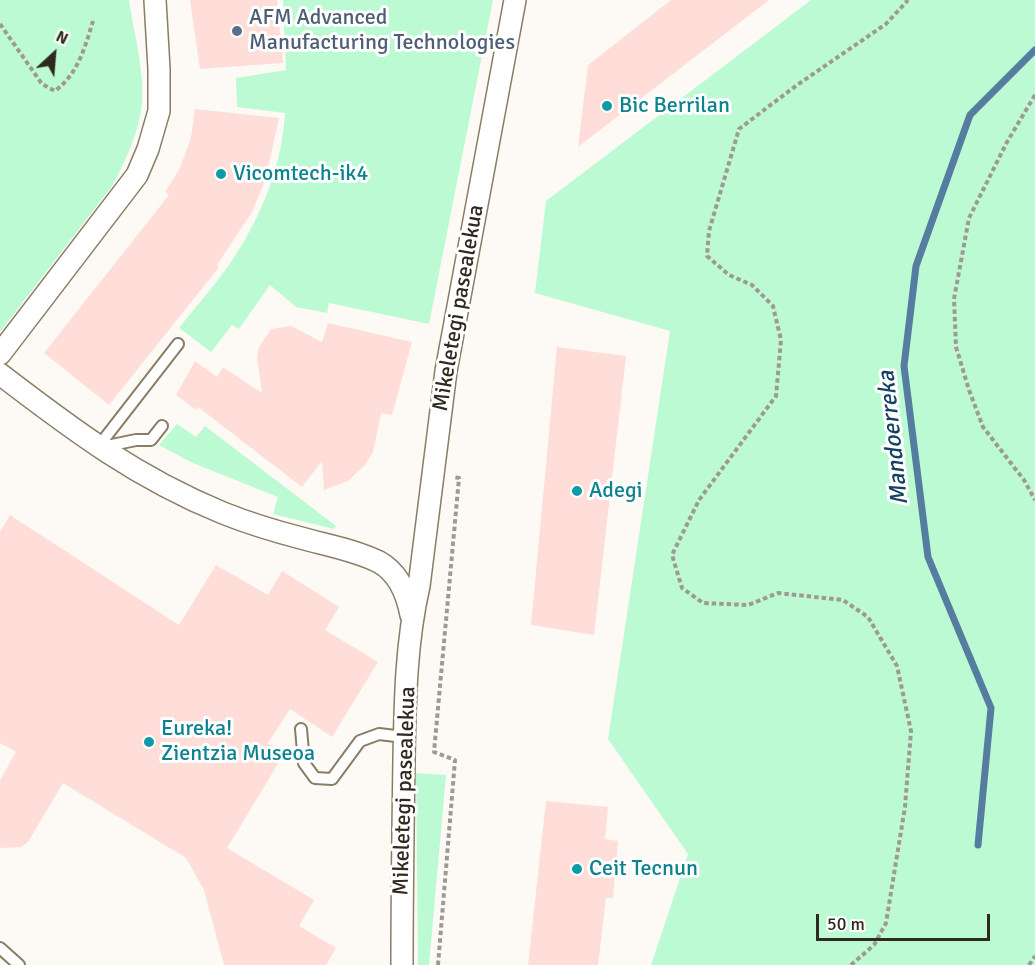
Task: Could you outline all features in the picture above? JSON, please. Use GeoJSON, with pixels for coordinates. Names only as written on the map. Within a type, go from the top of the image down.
{"type":"FeatureCollection","features":[{"type":"Feature","properties":{"kind":"street"},"geometry":{"type":"LineString","coordinates":[[0,354],[137,175],[148,149],[159,111],[155,0]]}},
{"type":"Feature","properties":{"kind":"street","name":"Mikeletegi pasealekua"},"geometry":{"type":"LineString","coordinates":[[402,965],[401,850],[404,737],[412,618],[446,371],[515,0]]}},
{"type":"Feature","properties":{"kind":"street","name":"Mikeletegi pasealekua"},"geometry":{"type":"LineString","coordinates":[[0,374],[98,447],[169,489],[224,513],[278,532],[340,548],[380,562],[401,584],[412,618]]}},
{"type":"Feature","properties":{"kind":"lane"},"geometry":{"type":"LineString","coordinates":[[98,447],[178,344]]}},
{"type":"Feature","properties":{"kind":"lane"},"geometry":{"type":"LineString","coordinates":[[98,447],[136,440],[151,440],[162,426]]}},
{"type":"Feature","properties":{"kind":"lane"},"geometry":{"type":"LineString","coordinates":[[301,729],[304,763],[315,778],[332,779],[360,741],[380,734],[404,737]]}},
{"type":"Feature","properties":{"kind":"lane"},"geometry":{"type":"LineString","coordinates":[[0,948],[19,965]]}},
{"type":"Feature","properties":{"kind":"path"},"geometry":{"type":"LineString","coordinates":[[851,965],[874,945],[886,923],[905,807],[911,731],[897,666],[868,618],[843,600],[778,593],[748,605],[703,603],[682,588],[672,555],[699,500],[776,396],[781,340],[773,306],[752,285],[729,275],[707,256],[709,231],[739,129],[797,85],[886,24],[908,0]]}},
{"type":"Feature","properties":{"kind":"path"},"geometry":{"type":"LineString","coordinates":[[0,24],[42,84],[55,92],[64,85],[82,57],[93,21]]}},
{"type":"Feature","properties":{"kind":"path"},"geometry":{"type":"LineString","coordinates":[[1035,95],[1007,142],[969,218],[954,299],[956,347],[983,428],[1024,480],[1035,500]]}},
{"type":"Feature","properties":{"kind":"path"},"geometry":{"type":"LineString","coordinates":[[431,474],[459,478],[434,752],[455,760],[438,965]]}},
{"type":"Feature","properties":{"kind":"path"},"geometry":{"type":"LineString","coordinates":[[1029,965],[1035,956]]}},
{"type":"Feature","properties":{"kind":"green space"},"geometry":{"type":"Polygon","coordinates":[[[0,0],[129,0],[139,58],[142,103],[135,134],[112,186],[0,332],[0,0]]]}},
{"type":"Feature","properties":{"kind":"green space"},"geometry":{"type":"Polygon","coordinates":[[[283,0],[493,0],[429,324],[329,303],[327,313],[296,307],[270,285],[239,329],[232,325],[211,352],[179,328],[233,259],[253,225],[269,189],[280,152],[285,113],[237,107],[236,78],[286,70],[283,0]]]}},
{"type":"Feature","properties":{"kind":"green space"},"geometry":{"type":"Polygon","coordinates":[[[811,0],[1035,0],[1035,965],[651,965],[688,854],[608,739],[670,331],[535,293],[546,201],[811,0]]]}},
{"type":"Feature","properties":{"kind":"green space"},"geometry":{"type":"Polygon","coordinates":[[[177,424],[196,437],[205,426],[336,526],[334,529],[273,514],[278,497],[193,463],[159,445],[177,424]]]}},
{"type":"Feature","properties":{"kind":"green space"},"geometry":{"type":"Polygon","coordinates":[[[416,773],[446,775],[429,965],[418,965],[416,773]]]}},
{"type":"Feature","properties":{"kind":"building","name":"AFM Advanced Manufacturing Technologies"},"geometry":{"type":"Polygon","coordinates":[[[190,0],[277,0],[283,63],[200,69],[190,0]]]}},
{"type":"Feature","properties":{"kind":"building","name":"Bic Berrilan"},"geometry":{"type":"Polygon","coordinates":[[[671,0],[769,0],[578,147],[588,65],[671,0]]]}},
{"type":"Feature","properties":{"kind":"building"},"geometry":{"type":"Polygon","coordinates":[[[195,109],[279,118],[265,181],[252,212],[217,265],[219,267],[109,405],[44,353],[169,195],[165,192],[180,168],[191,138],[195,109]]]}},
{"type":"Feature","properties":{"kind":"building"},"geometry":{"type":"Polygon","coordinates":[[[328,323],[412,342],[392,415],[381,413],[373,452],[365,465],[348,481],[324,490],[322,461],[302,487],[198,407],[196,410],[176,395],[195,361],[217,377],[223,367],[262,393],[257,357],[259,347],[271,329],[291,326],[322,342],[328,323]]]}},
{"type":"Feature","properties":{"kind":"building","name":"Adegi"},"geometry":{"type":"Polygon","coordinates":[[[557,347],[626,356],[594,635],[531,625],[557,347]]]}},
{"type":"Feature","properties":{"kind":"building"},"geometry":{"type":"Polygon","coordinates":[[[10,515],[179,625],[216,565],[268,595],[282,571],[339,607],[325,630],[378,662],[332,737],[290,709],[268,743],[284,754],[227,848],[314,900],[299,926],[336,948],[326,965],[224,965],[204,890],[186,858],[63,783],[28,842],[21,847],[0,848],[0,780],[16,752],[0,743],[0,532],[10,515]]]}},
{"type":"Feature","properties":{"kind":"building","name":"Ceit Tecnun"},"geometry":{"type":"Polygon","coordinates":[[[546,801],[608,807],[605,839],[618,841],[613,898],[606,898],[598,965],[528,965],[546,801]]]}},
{"type":"Feature","properties":{"kind":"waterway","name":"Mandoerreka"},"geometry":{"type":"LineString","coordinates":[[978,845],[991,708],[928,557],[904,366],[916,266],[970,115],[1035,50]]}},
{"type":"Feature","properties":{"kind":"place","name":"AFM Advanced Manufacturing Technologies"},"geometry":{"type":"Point","coordinates":[237,31]}},
{"type":"Feature","properties":{"kind":"place","name":"Bic Berrilan"},"geometry":{"type":"Point","coordinates":[607,106]}},
{"type":"Feature","properties":{"kind":"place","name":"Vicomtech-ik4"},"geometry":{"type":"Point","coordinates":[221,174]}},
{"type":"Feature","properties":{"kind":"place","name":"Adegi"},"geometry":{"type":"Point","coordinates":[577,491]}},
{"type":"Feature","properties":{"kind":"place","name":"Eureka! Zientzia Museoa"},"geometry":{"type":"Point","coordinates":[149,742]}},
{"type":"Feature","properties":{"kind":"place","name":"Ceit Tecnun"},"geometry":{"type":"Point","coordinates":[577,869]}}]}
